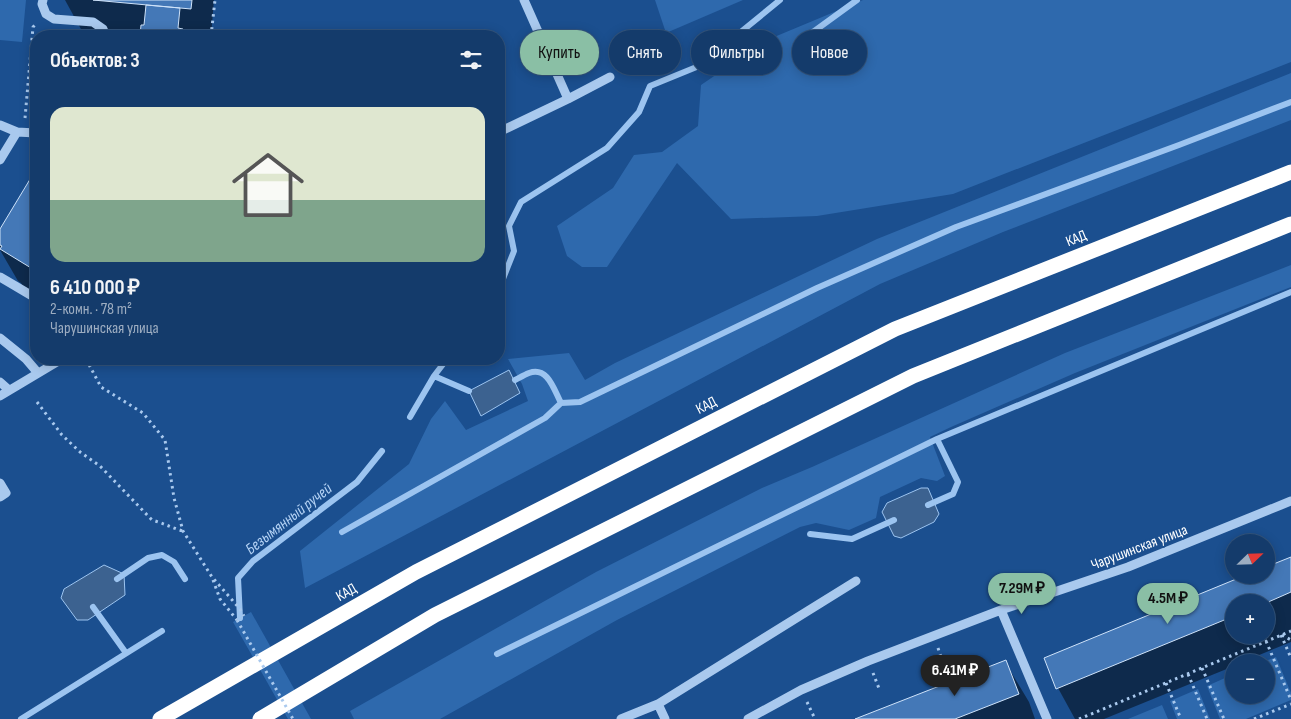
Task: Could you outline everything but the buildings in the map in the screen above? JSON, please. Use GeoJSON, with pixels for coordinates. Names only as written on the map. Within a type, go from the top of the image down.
{"type":"FeatureCollection","features":[{"type":"Feature","properties":{"kind":"highway","name":"КАД"},"geometry":{"type":"LineString","coordinates":[[160,719],[416,572],[895,329],[1291,172]]}},
{"type":"Feature","properties":{"kind":"highway"},"geometry":{"type":"LineString","coordinates":[[260,719],[435,616],[913,376],[1291,224]]}},
{"type":"Feature","properties":{"kind":"street"},"geometry":{"type":"LineString","coordinates":[[43,0],[42,4],[46,14],[54,18],[93,22],[104,30]]}},
{"type":"Feature","properties":{"kind":"street"},"geometry":{"type":"LineString","coordinates":[[524,0],[568,99]]}},
{"type":"Feature","properties":{"kind":"street"},"geometry":{"type":"LineString","coordinates":[[505,129],[610,77]]}},
{"type":"Feature","properties":{"kind":"street"},"geometry":{"type":"LineString","coordinates":[[0,125],[20,132],[30,133]]}},
{"type":"Feature","properties":{"kind":"street"},"geometry":{"type":"LineString","coordinates":[[0,160],[20,132]]}},
{"type":"Feature","properties":{"kind":"street"},"geometry":{"type":"LineString","coordinates":[[0,277],[30,295]]}},
{"type":"Feature","properties":{"kind":"street"},"geometry":{"type":"LineString","coordinates":[[0,338],[30,363]]}},
{"type":"Feature","properties":{"kind":"street"},"geometry":{"type":"LineString","coordinates":[[32,365],[38,372]]}},
{"type":"Feature","properties":{"kind":"street"},"geometry":{"type":"LineString","coordinates":[[0,396],[51,365]]}},
{"type":"Feature","properties":{"kind":"street"},"geometry":{"type":"LineString","coordinates":[[0,382],[8,390]]}},
{"type":"Feature","properties":{"kind":"street"},"geometry":{"type":"LineString","coordinates":[[0,483],[6,493],[0,497]]}},
{"type":"Feature","properties":{"kind":"street","name":"Чарушинская улица"},"geometry":{"type":"LineString","coordinates":[[748,719],[801,690],[868,661],[1001,610],[1128,567],[1291,501]]}},
{"type":"Feature","properties":{"kind":"street"},"geometry":{"type":"LineString","coordinates":[[622,719],[658,704],[856,581]]}},
{"type":"Feature","properties":{"kind":"street"},"geometry":{"type":"LineString","coordinates":[[1001,610],[1047,719]]}},
{"type":"Feature","properties":{"kind":"street"},"geometry":{"type":"LineString","coordinates":[[658,704],[665,719]]}},
{"type":"Feature","properties":{"kind":"path"},"geometry":{"type":"LineString","coordinates":[[212,30],[214,0]]}},
{"type":"Feature","properties":{"kind":"path"},"geometry":{"type":"LineString","coordinates":[[34,30],[34,27],[46,14]]}},
{"type":"Feature","properties":{"kind":"path"},"geometry":{"type":"LineString","coordinates":[[20,132],[30,57]]}},
{"type":"Feature","properties":{"kind":"path"},"geometry":{"type":"LineString","coordinates":[[89,365],[101,387],[143,413],[165,440],[174,498],[183,531],[212,577],[244,616]]}},
{"type":"Feature","properties":{"kind":"path"},"geometry":{"type":"LineString","coordinates":[[37,402],[62,434],[80,452],[100,466],[152,520],[183,531]]}},
{"type":"Feature","properties":{"kind":"path"},"geometry":{"type":"LineString","coordinates":[[212,577],[220,599],[237,620],[293,719]]}},
{"type":"Feature","properties":{"kind":"path"},"geometry":{"type":"LineString","coordinates":[[1275,638],[1291,631]]}},
{"type":"Feature","properties":{"kind":"path"},"geometry":{"type":"LineString","coordinates":[[1282,635],[1291,640]]}},
{"type":"Feature","properties":{"kind":"path"},"geometry":{"type":"LineString","coordinates":[[1282,635],[1291,658]]}},
{"type":"Feature","properties":{"kind":"path"},"geometry":{"type":"LineString","coordinates":[[1079,719],[1259,644]]}},
{"type":"Feature","properties":{"kind":"path"},"geometry":{"type":"LineString","coordinates":[[1254,719],[1291,702],[1267,644]]}},
{"type":"Feature","properties":{"kind":"path"},"geometry":{"type":"LineString","coordinates":[[1202,668],[1224,719]]}},
{"type":"Feature","properties":{"kind":"path"},"geometry":{"type":"LineString","coordinates":[[1188,674],[1207,719]]}},
{"type":"Feature","properties":{"kind":"path"},"geometry":{"type":"LineString","coordinates":[[1166,683],[1181,719]]}},
{"type":"Feature","properties":{"kind":"shaded area"},"geometry":{"type":"Polygon","coordinates":[[[0,0],[26,0],[22,42],[0,40],[0,0]]]}},
{"type":"Feature","properties":{"kind":"shaded area"},"geometry":{"type":"Polygon","coordinates":[[[655,0],[743,0],[673,30],[665,30],[655,0]]]}},
{"type":"Feature","properties":{"kind":"shaded area"},"geometry":{"type":"Polygon","coordinates":[[[863,0],[1291,0],[1291,62],[953,194],[817,216],[731,219],[677,163],[607,267],[582,267],[567,256],[557,226],[613,188],[634,155],[662,152],[698,126],[701,85],[716,75],[782,75],[782,34],[863,0]]]}},
{"type":"Feature","properties":{"kind":"shaded area"},"geometry":{"type":"Polygon","coordinates":[[[1291,73],[1291,120],[1003,232],[880,284],[305,588],[300,551],[409,464],[431,419],[445,401],[466,430],[528,401],[522,384],[508,359],[569,353],[585,380],[615,363],[877,239],[1291,73]]]}},
{"type":"Feature","properties":{"kind":"shaded area"},"geometry":{"type":"Polygon","coordinates":[[[1291,265],[1291,287],[1075,373],[930,437],[945,476],[937,481],[921,478],[880,497],[876,518],[849,530],[816,523],[800,527],[617,620],[440,719],[354,719],[350,711],[596,572],[762,488],[1065,353],[1291,265]]]}},
{"type":"Feature","properties":{"kind":"shaded area"},"geometry":{"type":"Polygon","coordinates":[[[509,370],[520,393],[481,416],[469,391],[509,370]]]}},
{"type":"Feature","properties":{"kind":"shaded area"},"geometry":{"type":"Polygon","coordinates":[[[921,488],[928,488],[939,514],[934,522],[901,538],[894,536],[882,512],[887,503],[921,488]]]}},
{"type":"Feature","properties":{"kind":"shaded area"},"geometry":{"type":"Polygon","coordinates":[[[104,565],[124,574],[125,595],[88,620],[77,620],[61,598],[64,589],[104,565]]]}},
{"type":"Feature","properties":{"kind":"shaded area"},"geometry":{"type":"Polygon","coordinates":[[[251,612],[311,719],[288,719],[233,622],[251,612]]]}},
{"type":"Feature","properties":{"kind":"shaded area"},"geometry":{"type":"Polygon","coordinates":[[[1275,657],[1291,693],[1291,700],[1246,719],[1220,719],[1207,686],[1225,678],[1225,704],[1275,704],[1275,657]]]}},
{"type":"Feature","properties":{"kind":"shaded area"},"geometry":{"type":"Polygon","coordinates":[[[1198,689],[1210,719],[1177,719],[1170,701],[1198,689]]]}},
{"type":"Feature","properties":{"kind":"shaded area"},"geometry":{"type":"Polygon","coordinates":[[[1162,705],[1168,719],[1128,719],[1162,705]]]}},
{"type":"Feature","properties":{"kind":"waterway","name":"Безымянный ручей"},"geometry":{"type":"LineString","coordinates":[[505,274],[514,251],[509,226],[521,202],[607,148],[639,112],[650,86],[699,66],[780,0]]}},
{"type":"Feature","properties":{"kind":"waterway"},"geometry":{"type":"LineString","coordinates":[[816,30],[857,0]]}},
{"type":"Feature","properties":{"kind":"waterway"},"geometry":{"type":"LineString","coordinates":[[342,532],[545,418],[561,403],[580,402],[817,288],[956,227],[1291,102]]}},
{"type":"Feature","properties":{"kind":"waterway"},"geometry":{"type":"LineString","coordinates":[[497,654],[937,439],[1291,292]]}},
{"type":"Feature","properties":{"kind":"waterway","name":"Безымянный ручей"},"geometry":{"type":"LineString","coordinates":[[410,417],[442,365]]}},
{"type":"Feature","properties":{"kind":"waterway"},"geometry":{"type":"LineString","coordinates":[[515,380],[529,373],[541,373],[550,381],[561,403]]}},
{"type":"Feature","properties":{"kind":"waterway"},"geometry":{"type":"LineString","coordinates":[[434,376],[469,391]]}},
{"type":"Feature","properties":{"kind":"waterway"},"geometry":{"type":"LineString","coordinates":[[928,505],[953,494],[958,482],[937,439]]}},
{"type":"Feature","properties":{"kind":"waterway","name":"Безымянный ручей"},"geometry":{"type":"LineString","coordinates":[[240,618],[238,578],[253,561],[357,482],[382,451]]}},
{"type":"Feature","properties":{"kind":"waterway"},"geometry":{"type":"LineString","coordinates":[[810,534],[852,539],[894,520]]}},
{"type":"Feature","properties":{"kind":"waterway"},"geometry":{"type":"LineString","coordinates":[[117,579],[148,558],[162,555],[174,562],[185,579]]}},
{"type":"Feature","properties":{"kind":"waterway"},"geometry":{"type":"LineString","coordinates":[[93,607],[126,653]]}},
{"type":"Feature","properties":{"kind":"waterway"},"geometry":{"type":"LineString","coordinates":[[21,719],[162,631]]}}]}
